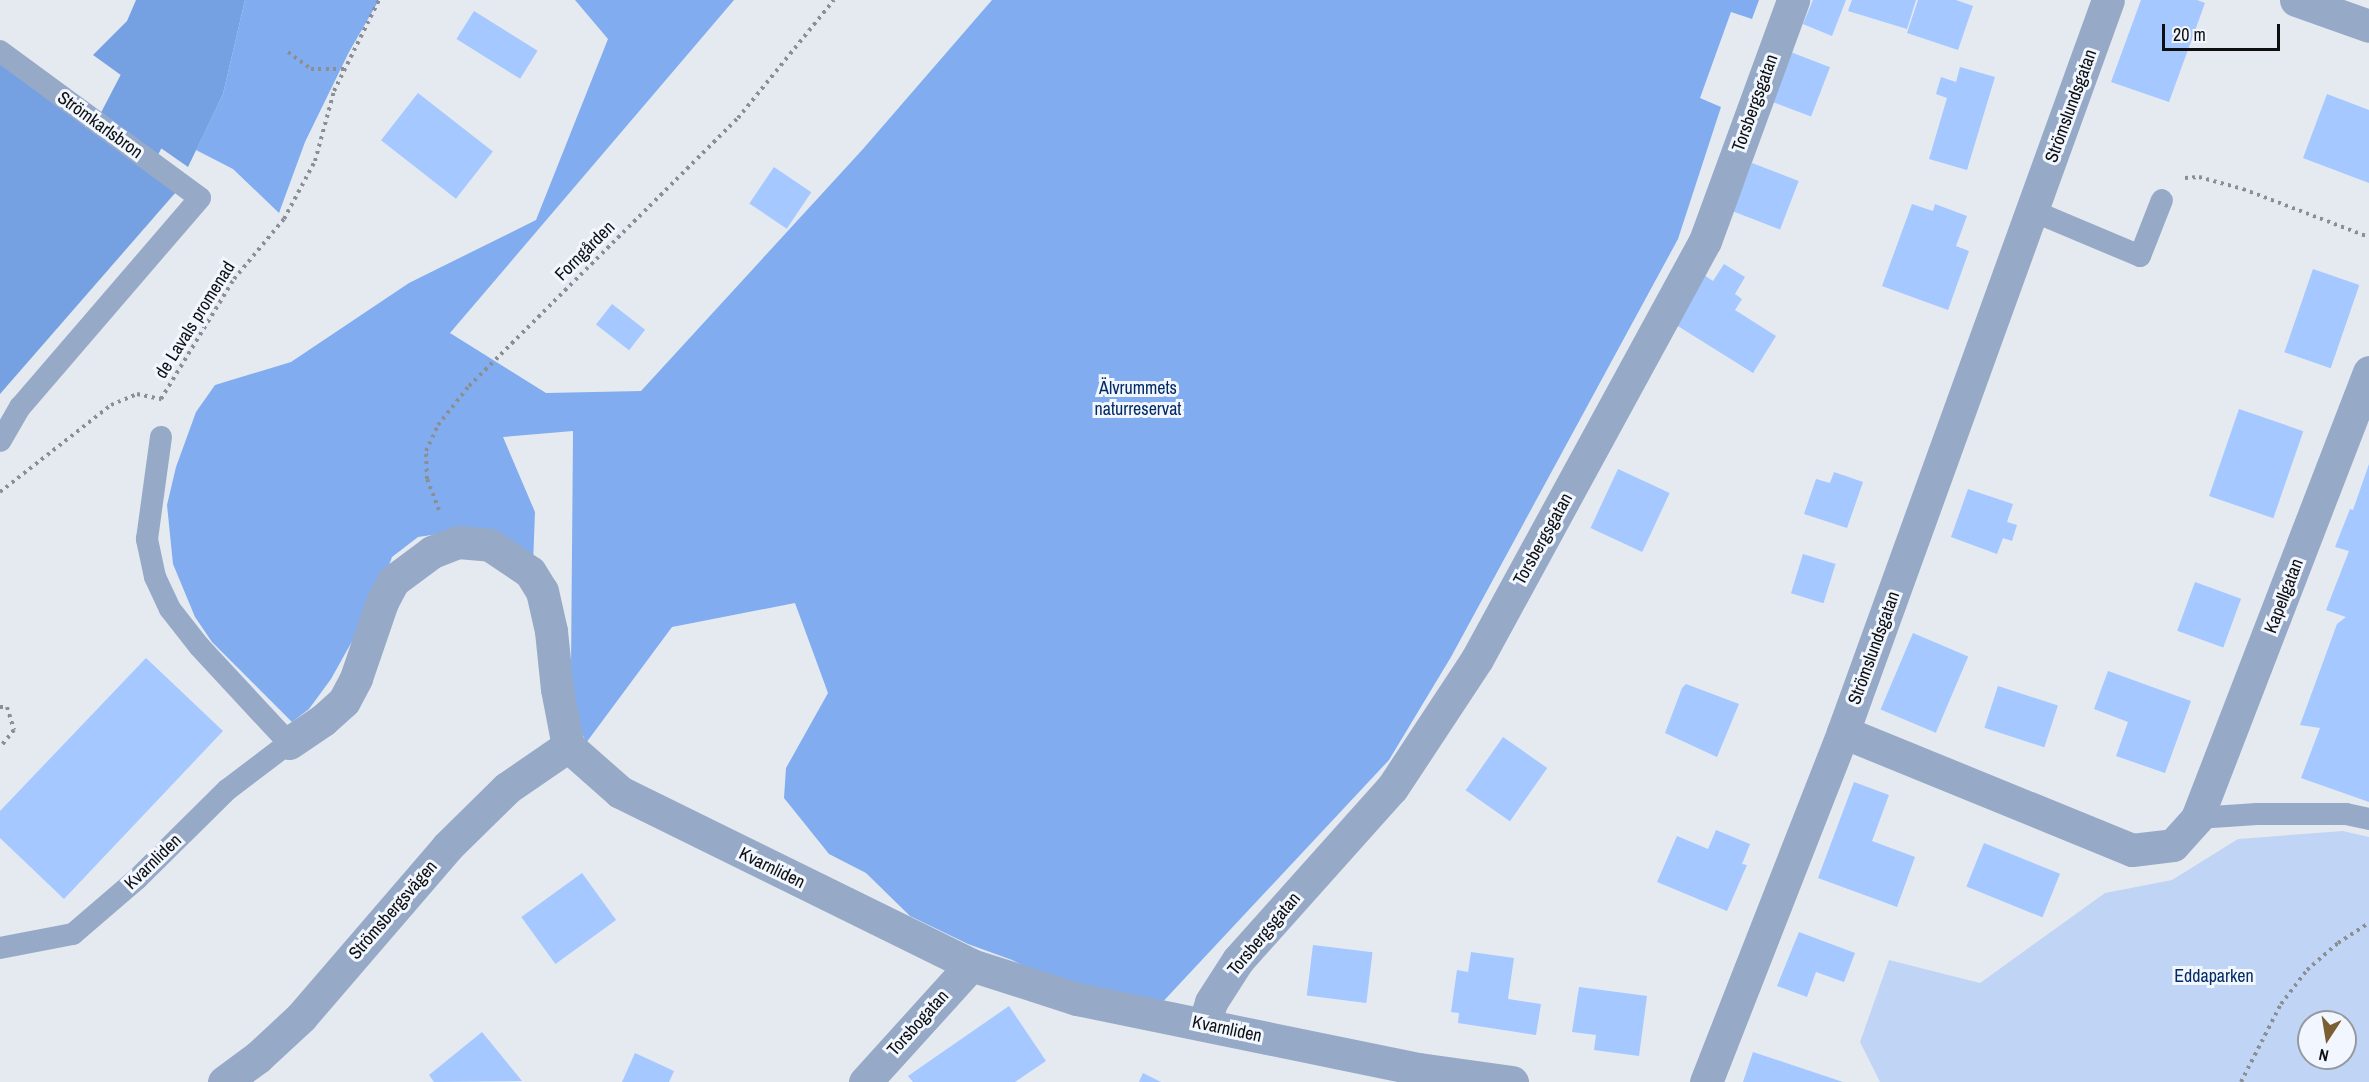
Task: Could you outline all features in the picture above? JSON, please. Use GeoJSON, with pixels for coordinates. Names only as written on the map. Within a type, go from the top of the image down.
{"type":"FeatureCollection","features":[{"type":"Feature","properties":{"kind":"street","name":"Torsbergsgatan"},"geometry":{"type":"LineString","coordinates":[[1204,1024],[1211,1002],[1238,960],[1392,788],[1477,659],[1705,241],[1793,0]]}},
{"type":"Feature","properties":{"kind":"street","name":"Strömslundsgatan"},"geometry":{"type":"LineString","coordinates":[[1706,1082],[1843,732],[2108,0]]}},
{"type":"Feature","properties":{"kind":"street"},"geometry":{"type":"LineString","coordinates":[[2296,0],[2369,26]]}},
{"type":"Feature","properties":{"kind":"street","name":"Kapellgatan"},"geometry":{"type":"LineString","coordinates":[[1843,732],[2132,850],[2173,845],[2197,818],[2369,372]]}},
{"type":"Feature","properties":{"kind":"street","name":"Kvarnliden"},"geometry":{"type":"LineString","coordinates":[[289,743],[323,720],[344,701],[356,678],[382,602],[393,581],[432,552],[458,542],[490,545],[530,572],[542,591],[551,631],[557,689],[568,746],[620,792],[971,965],[1077,999],[1204,1024],[1417,1075],[1512,1082]]}},
{"type":"Feature","properties":{"kind":"street","name":"Strömsbergsvägen"},"geometry":{"type":"LineString","coordinates":[[224,1082],[258,1057],[301,1017],[456,838],[507,788],[568,746]]}},
{"type":"Feature","properties":{"kind":"street","name":"Torsbogatan"},"geometry":{"type":"LineString","coordinates":[[865,1082],[971,965]]}},
{"type":"Feature","properties":{"kind":"lane","name":"Strömkarlsbron"},"geometry":{"type":"LineString","coordinates":[[0,51],[200,198],[20,407],[0,441]]}},
{"type":"Feature","properties":{"kind":"lane"},"geometry":{"type":"LineString","coordinates":[[2033,211],[2140,256],[2162,200]]}},
{"type":"Feature","properties":{"kind":"lane"},"geometry":{"type":"LineString","coordinates":[[161,437],[147,539],[155,577],[170,609],[199,646],[289,743]]}},
{"type":"Feature","properties":{"kind":"lane","name":"Kvarnliden"},"geometry":{"type":"LineString","coordinates":[[0,948],[74,934],[137,879],[227,790],[289,743]]}},
{"type":"Feature","properties":{"kind":"lane"},"geometry":{"type":"LineString","coordinates":[[2197,818],[2257,814],[2346,814],[2369,819]]}},
{"type":"Feature","properties":{"kind":"path","name":"de Lavals promenad"},"geometry":{"type":"LineString","coordinates":[[0,492],[111,405],[137,394],[161,399],[234,279],[284,219],[315,161],[334,91],[379,0]]}},
{"type":"Feature","properties":{"kind":"path","name":"Forngården"},"geometry":{"type":"LineString","coordinates":[[458,542],[437,506],[427,478],[426,451],[438,425],[469,386],[738,118],[834,0]]}},
{"type":"Feature","properties":{"kind":"path"},"geometry":{"type":"LineString","coordinates":[[288,52],[311,69],[346,69]]}},
{"type":"Feature","properties":{"kind":"path"},"geometry":{"type":"LineString","coordinates":[[2162,200],[2179,178],[2199,177],[2243,189],[2369,237]]}},
{"type":"Feature","properties":{"kind":"path"},"geometry":{"type":"LineString","coordinates":[[0,707],[7,707],[14,730],[0,747]]}},
{"type":"Feature","properties":{"kind":"path"},"geometry":{"type":"LineString","coordinates":[[2241,1082],[2281,1004],[2307,970],[2338,942],[2369,923]]}},
{"type":"Feature","properties":{"kind":"green space"},"geometry":{"type":"Polygon","coordinates":[[[245,0],[379,0],[349,52],[305,142],[279,213],[233,169],[196,150],[223,94],[245,0]]]}},
{"type":"Feature","properties":{"kind":"green space","name":"Älvrummets naturreservat"},"geometry":{"type":"Polygon","coordinates":[[[575,0],[734,0],[450,333],[546,393],[641,391],[863,149],[992,0],[1759,0],[1752,19],[1731,12],[1700,98],[1721,107],[1678,239],[1451,657],[1389,760],[1157,1008],[1053,981],[1012,960],[968,944],[910,916],[866,873],[829,854],[784,798],[786,768],[828,693],[795,603],[672,627],[586,743],[578,722],[571,668],[573,431],[503,437],[535,512],[533,564],[452,532],[418,537],[392,557],[379,593],[331,679],[309,709],[292,722],[212,642],[195,617],[173,564],[167,505],[176,467],[196,412],[215,385],[291,362],[409,283],[536,220],[608,39],[575,0]]]}},
{"type":"Feature","properties":{"kind":"green space","name":"Eddaparken"},"geometry":{"type":"Polygon","coordinates":[[[2343,831],[2369,837],[2369,1082],[1880,1082],[1860,1042],[1889,960],[1980,983],[2105,893],[2172,880],[2238,839],[2343,831]]]}},
{"type":"Feature","properties":{"kind":"shaded area"},"geometry":{"type":"Polygon","coordinates":[[[136,0],[245,0],[223,94],[188,167],[105,109],[125,78],[93,55],[127,21],[136,0]]]}},
{"type":"Feature","properties":{"kind":"shaded area"},"geometry":{"type":"Polygon","coordinates":[[[0,59],[176,192],[0,394],[0,59]]]}},
{"type":"Feature","properties":{"kind":"building"},"geometry":{"type":"Polygon","coordinates":[[[1813,0],[1846,0],[1832,36],[1803,24],[1813,0]]]}},
{"type":"Feature","properties":{"kind":"building"},"geometry":{"type":"Polygon","coordinates":[[[1852,0],[1916,0],[1907,29],[1848,11],[1852,0]]]}},
{"type":"Feature","properties":{"kind":"building"},"geometry":{"type":"Polygon","coordinates":[[[1918,0],[1956,0],[1973,6],[1958,50],[1907,33],[1918,0]]]}},
{"type":"Feature","properties":{"kind":"building"},"geometry":{"type":"Polygon","coordinates":[[[2141,0],[2197,0],[2205,3],[2169,102],[2111,82],[2141,0]]]}},
{"type":"Feature","properties":{"kind":"building"},"geometry":{"type":"Polygon","coordinates":[[[474,11],[538,51],[520,79],[457,39],[474,11]]]}},
{"type":"Feature","properties":{"kind":"building"},"geometry":{"type":"Polygon","coordinates":[[[1788,51],[1830,67],[1811,117],[1769,100],[1788,51]]]}},
{"type":"Feature","properties":{"kind":"building"},"geometry":{"type":"Polygon","coordinates":[[[1960,67],[1995,77],[1967,170],[1929,159],[1947,98],[1936,94],[1941,77],[1956,82],[1960,67]]]}},
{"type":"Feature","properties":{"kind":"building"},"geometry":{"type":"Polygon","coordinates":[[[418,93],[493,151],[456,199],[381,140],[418,93]]]}},
{"type":"Feature","properties":{"kind":"building"},"geometry":{"type":"Polygon","coordinates":[[[2327,94],[2369,110],[2369,183],[2303,158],[2327,94]]]}},
{"type":"Feature","properties":{"kind":"building"},"geometry":{"type":"Polygon","coordinates":[[[1752,163],[1799,181],[1780,229],[1733,212],[1752,163]]]}},
{"type":"Feature","properties":{"kind":"building"},"geometry":{"type":"Polygon","coordinates":[[[774,167],[811,192],[787,229],[749,203],[774,167]]]}},
{"type":"Feature","properties":{"kind":"building"},"geometry":{"type":"Polygon","coordinates":[[[1912,204],[1933,211],[1935,204],[1967,216],[1956,246],[1969,251],[1948,310],[1882,286],[1912,204]]]}},
{"type":"Feature","properties":{"kind":"building"},"geometry":{"type":"Polygon","coordinates":[[[1724,264],[1745,277],[1735,294],[1742,299],[1735,310],[1776,336],[1753,373],[1673,323],[1704,275],[1713,281],[1724,264]]]}},
{"type":"Feature","properties":{"kind":"building"},"geometry":{"type":"Polygon","coordinates":[[[2313,269],[2359,285],[2331,368],[2284,352],[2313,269]]]}},
{"type":"Feature","properties":{"kind":"building"},"geometry":{"type":"Polygon","coordinates":[[[612,304],[645,330],[629,350],[596,324],[612,304]]]}},
{"type":"Feature","properties":{"kind":"building"},"geometry":{"type":"Polygon","coordinates":[[[2239,409],[2303,431],[2273,518],[2209,496],[2239,409]]]}},
{"type":"Feature","properties":{"kind":"building"},"geometry":{"type":"Polygon","coordinates":[[[2369,464],[2369,802],[2301,778],[2320,728],[2300,725],[2337,624],[2346,617],[2326,610],[2349,551],[2335,547],[2350,509],[2353,510],[2369,464]]]}},
{"type":"Feature","properties":{"kind":"building"},"geometry":{"type":"Polygon","coordinates":[[[1618,469],[1670,493],[1642,552],[1591,528],[1618,469]]]}},
{"type":"Feature","properties":{"kind":"building"},"geometry":{"type":"Polygon","coordinates":[[[1834,472],[1863,482],[1847,528],[1804,514],[1816,479],[1830,483],[1834,472]]]}},
{"type":"Feature","properties":{"kind":"building"},"geometry":{"type":"Polygon","coordinates":[[[1968,489],[2013,504],[2007,522],[2017,525],[2012,541],[2003,538],[1997,554],[1951,537],[1968,489]]]}},
{"type":"Feature","properties":{"kind":"building"},"geometry":{"type":"Polygon","coordinates":[[[1803,554],[1836,564],[1824,603],[1791,593],[1803,554]]]}},
{"type":"Feature","properties":{"kind":"building"},"geometry":{"type":"Polygon","coordinates":[[[2195,582],[2241,599],[2223,648],[2177,631],[2195,582]]]}},
{"type":"Feature","properties":{"kind":"building"},"geometry":{"type":"Polygon","coordinates":[[[1913,633],[1968,656],[1936,733],[1881,709],[1913,633]]]}},
{"type":"Feature","properties":{"kind":"building"},"geometry":{"type":"Polygon","coordinates":[[[146,658],[223,731],[64,899],[0,838],[0,811],[146,658]]]}},
{"type":"Feature","properties":{"kind":"building"},"geometry":{"type":"Polygon","coordinates":[[[2108,671],[2191,701],[2165,773],[2116,756],[2128,722],[2094,709],[2108,671]]]}},
{"type":"Feature","properties":{"kind":"building"},"geometry":{"type":"Polygon","coordinates":[[[1686,684],[1739,704],[1717,757],[1665,733],[1682,688],[1686,684]]]}},
{"type":"Feature","properties":{"kind":"building"},"geometry":{"type":"Polygon","coordinates":[[[1998,686],[2058,705],[2044,747],[1984,728],[1998,686]]]}},
{"type":"Feature","properties":{"kind":"building"},"geometry":{"type":"Polygon","coordinates":[[[1503,737],[1547,768],[1510,821],[1466,790],[1503,737]]]}},
{"type":"Feature","properties":{"kind":"building"},"geometry":{"type":"Polygon","coordinates":[[[1854,782],[1889,795],[1872,841],[1915,857],[1897,907],[1818,878],[1854,782]]]}},
{"type":"Feature","properties":{"kind":"building"},"geometry":{"type":"Polygon","coordinates":[[[1716,830],[1750,844],[1742,864],[1747,865],[1727,911],[1657,882],[1677,836],[1708,849],[1716,830]]]}},
{"type":"Feature","properties":{"kind":"building"},"geometry":{"type":"Polygon","coordinates":[[[1984,843],[2060,874],[2042,917],[1966,887],[1984,843]]]}},
{"type":"Feature","properties":{"kind":"building"},"geometry":{"type":"Polygon","coordinates":[[[582,873],[616,920],[555,964],[521,917],[582,873]]]}},
{"type":"Feature","properties":{"kind":"building"},"geometry":{"type":"Polygon","coordinates":[[[1799,932],[1855,953],[1844,982],[1816,972],[1807,997],[1777,986],[1799,932]]]}},
{"type":"Feature","properties":{"kind":"building"},"geometry":{"type":"Polygon","coordinates":[[[1313,945],[1373,952],[1366,1003],[1307,996],[1313,945]]]}},
{"type":"Feature","properties":{"kind":"building"},"geometry":{"type":"Polygon","coordinates":[[[1471,952],[1514,958],[1508,999],[1541,1004],[1536,1035],[1458,1023],[1459,1013],[1451,1012],[1457,970],[1468,972],[1471,952]]]}},
{"type":"Feature","properties":{"kind":"building"},"geometry":{"type":"Polygon","coordinates":[[[1579,987],[1647,996],[1639,1056],[1594,1050],[1596,1035],[1572,1032],[1579,987]]]}},
{"type":"Feature","properties":{"kind":"building"},"geometry":{"type":"Polygon","coordinates":[[[1009,1006],[1046,1061],[1015,1082],[913,1082],[908,1076],[1009,1006]]]}},
{"type":"Feature","properties":{"kind":"building"},"geometry":{"type":"Polygon","coordinates":[[[482,1032],[522,1081],[434,1082],[429,1075],[482,1032]]]}},
{"type":"Feature","properties":{"kind":"building"},"geometry":{"type":"Polygon","coordinates":[[[1753,1052],[1843,1082],[1743,1082],[1753,1052]]]}},
{"type":"Feature","properties":{"kind":"building"},"geometry":{"type":"Polygon","coordinates":[[[635,1053],[674,1071],[669,1082],[622,1082],[635,1053]]]}},
{"type":"Feature","properties":{"kind":"building"},"geometry":{"type":"Polygon","coordinates":[[[1143,1073],[1161,1082],[1139,1082],[1143,1073]]]}},
{"type":"Feature","properties":{"kind":"waterway"},"geometry":{"type":"LineString","coordinates":[[0,241],[120,152],[171,54],[195,0]]}}]}
